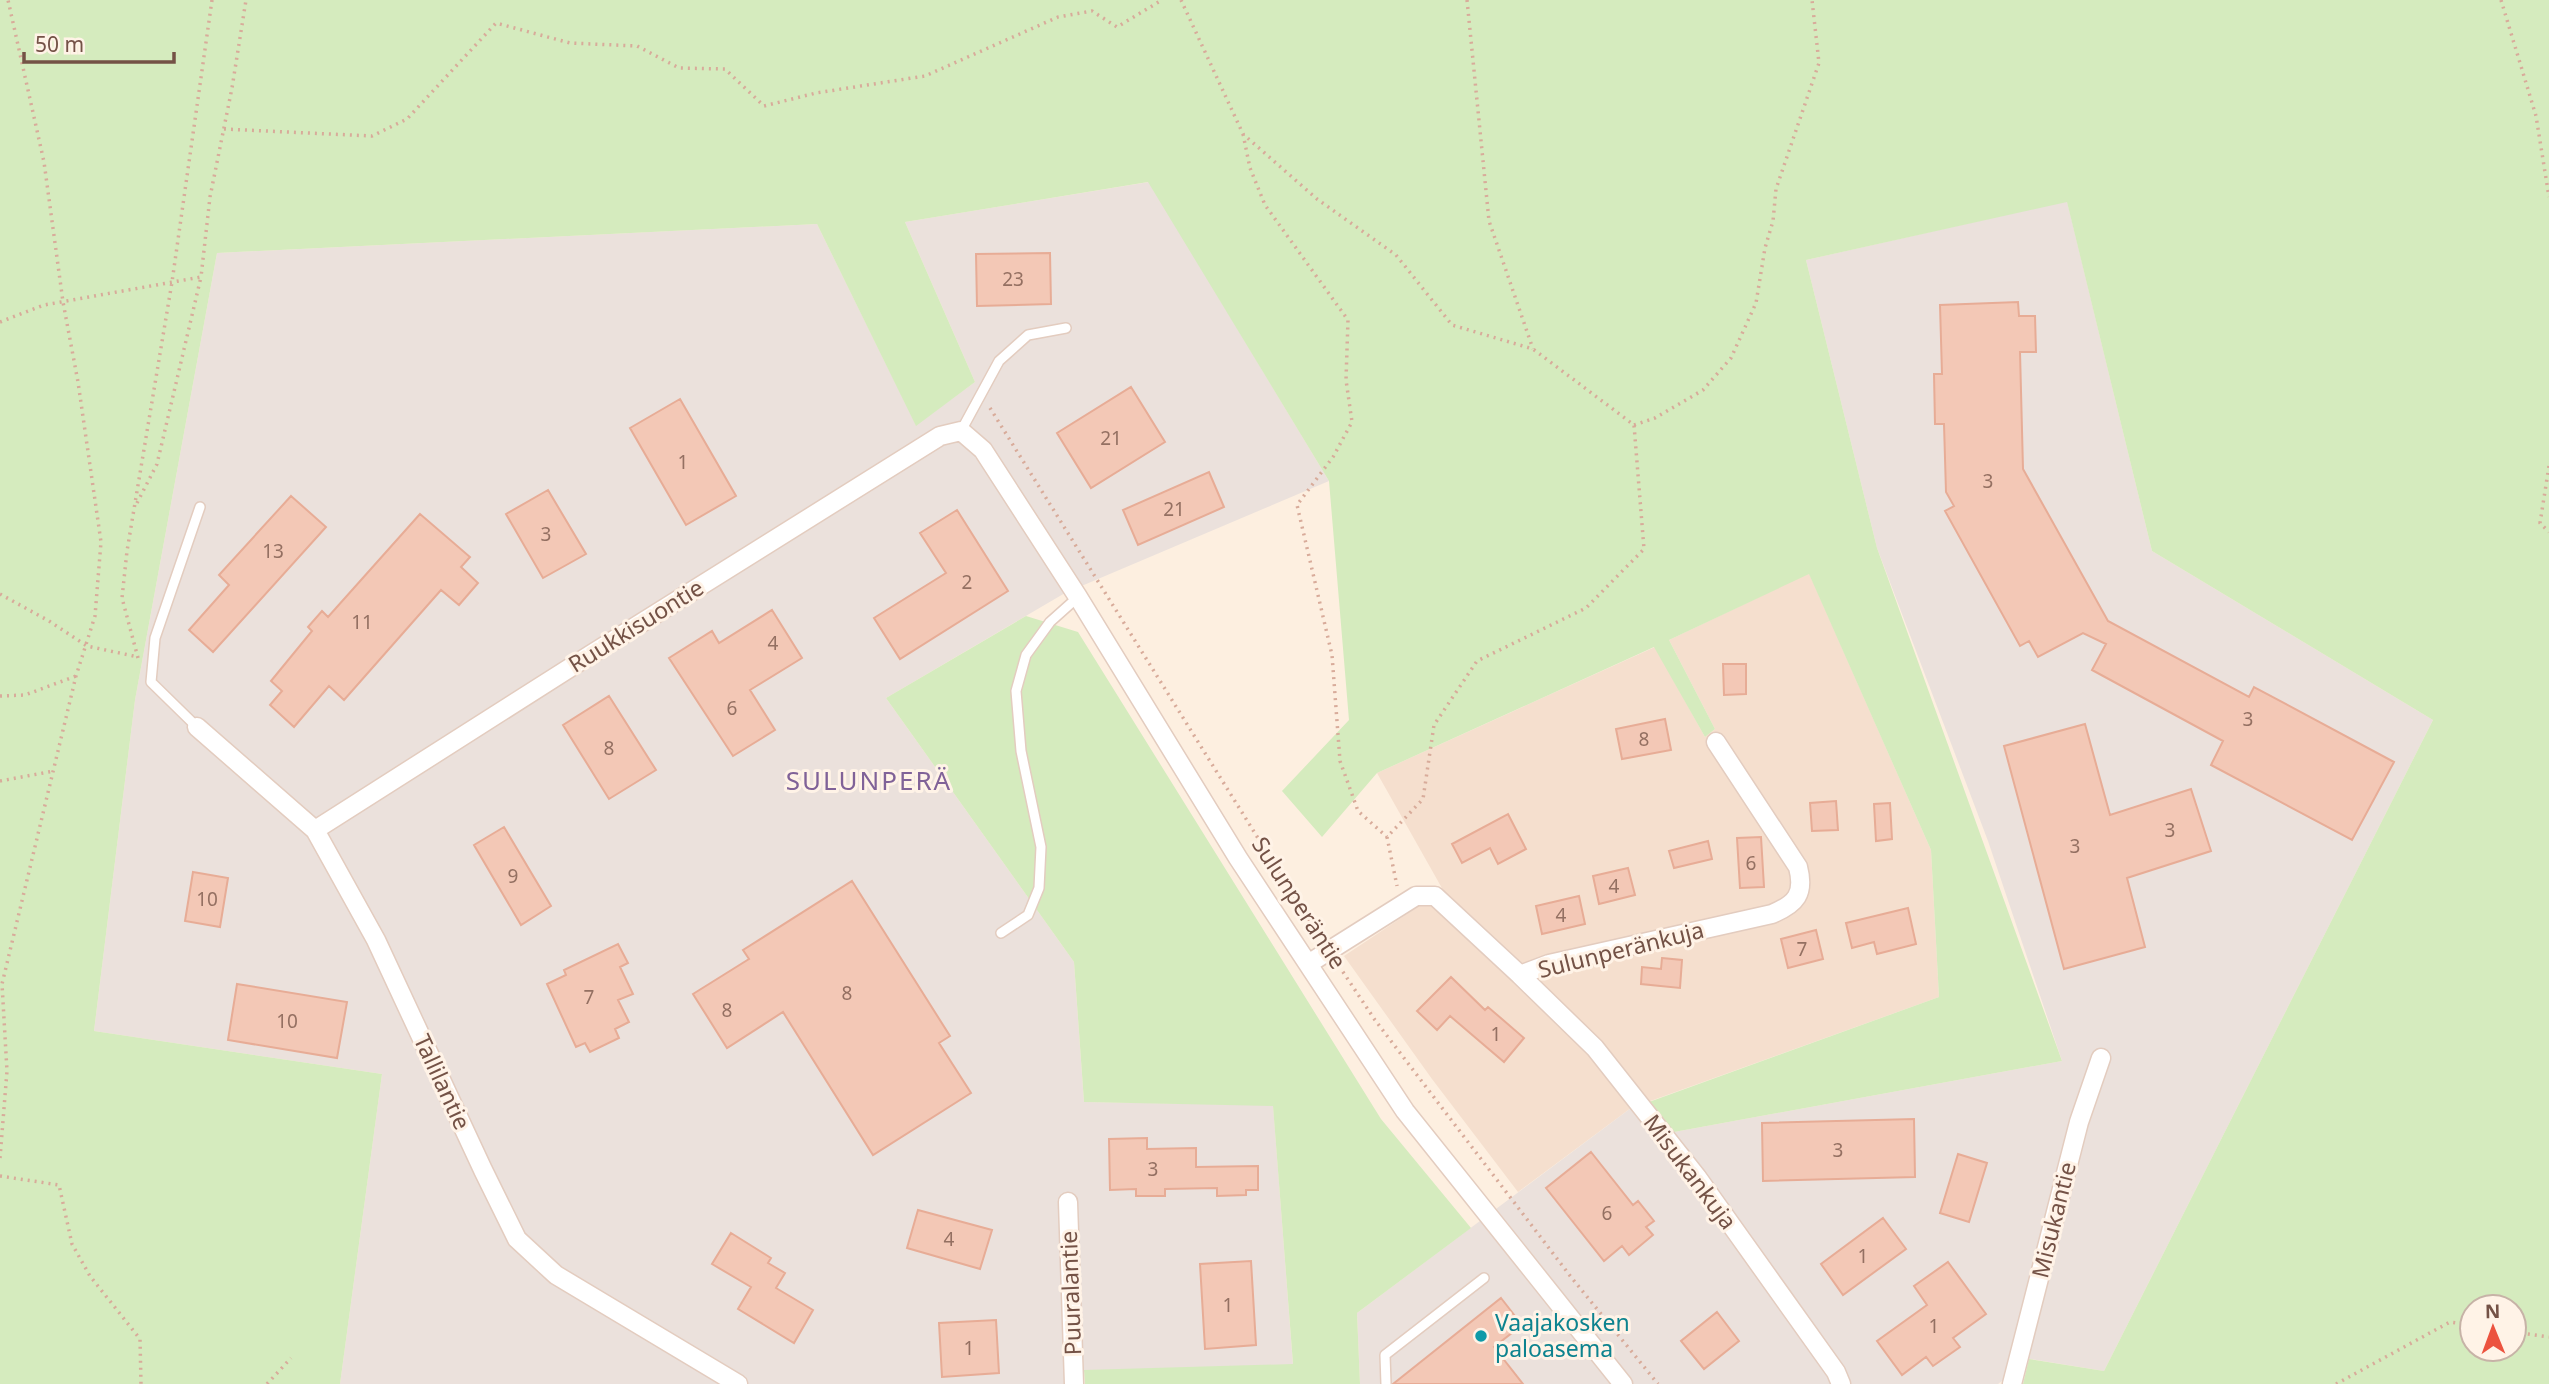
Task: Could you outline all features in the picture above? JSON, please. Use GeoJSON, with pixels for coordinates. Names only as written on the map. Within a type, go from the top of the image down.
{"type":"FeatureCollection","features":[{"type":"Feature","properties":{"kind":"street","name":"Sulunperäntie"},"geometry":{"type":"LineString","coordinates":[[961,431],[983,450],[1078,597],[1230,846],[1405,1111],[1623,1384]]}},
{"type":"Feature","properties":{"kind":"street","name":"Ruukkisuontie"},"geometry":{"type":"LineString","coordinates":[[315,830],[928,443],[940,436],[961,431]]}},
{"type":"Feature","properties":{"kind":"street","name":"Tallilantie"},"geometry":{"type":"LineString","coordinates":[[197,727],[315,830],[376,940],[517,1239],[556,1275],[738,1384]]}},
{"type":"Feature","properties":{"kind":"street","name":"Sulunperänkuja"},"geometry":{"type":"LineString","coordinates":[[1308,964],[1416,896],[1434,896],[1520,975],[1549,964],[1772,914],[1790,906],[1799,891],[1801,879],[1798,867],[1716,741]]}},
{"type":"Feature","properties":{"kind":"street","name":"Misukankuja"},"geometry":{"type":"LineString","coordinates":[[1520,975],[1595,1048],[1697,1177],[1836,1372],[1841,1384]]}},
{"type":"Feature","properties":{"kind":"street","name":"Misukantie"},"geometry":{"type":"LineString","coordinates":[[2012,1384],[2079,1122],[2101,1058]]}},
{"type":"Feature","properties":{"kind":"street","name":"Puuralantie"},"geometry":{"type":"LineString","coordinates":[[1068,1202],[1074,1384]]}},
{"type":"Feature","properties":{"kind":"lane"},"geometry":{"type":"LineString","coordinates":[[961,431],[999,361],[1028,335],[1066,328]]}},
{"type":"Feature","properties":{"kind":"lane"},"geometry":{"type":"LineString","coordinates":[[197,727],[150,682],[155,638],[200,507]]}},
{"type":"Feature","properties":{"kind":"lane"},"geometry":{"type":"LineString","coordinates":[[1002,933],[1028,915],[1039,888],[1041,847],[1021,751],[1016,691],[1026,655],[1051,622],[1078,597]]}},
{"type":"Feature","properties":{"kind":"lane"},"geometry":{"type":"LineString","coordinates":[[1386,1384],[1385,1355],[1484,1278]]}},
{"type":"Feature","properties":{"kind":"path"},"geometry":{"type":"LineString","coordinates":[[0,1158],[7,1071],[2,984],[76,676],[95,616],[101,542],[78,382],[62,302],[44,162],[8,0]]}},
{"type":"Feature","properties":{"kind":"path"},"geometry":{"type":"LineString","coordinates":[[150,682],[142,670],[122,598],[127,551],[172,282],[212,0]]}},
{"type":"Feature","properties":{"kind":"path"},"geometry":{"type":"LineString","coordinates":[[135,506],[157,464],[201,277],[210,197],[246,0]]}},
{"type":"Feature","properties":{"kind":"path"},"geometry":{"type":"LineString","coordinates":[[224,128],[372,136],[407,119],[496,23],[569,43],[637,46],[679,68],[725,69],[764,106],[816,93],[925,76],[1058,17],[1091,11],[1117,27],[1161,0]]}},
{"type":"Feature","properties":{"kind":"path"},"geometry":{"type":"LineString","coordinates":[[1181,0],[1243,134],[1250,168],[1265,205],[1348,320],[1346,380],[1352,422],[1334,457],[1297,505],[1332,655],[1340,761],[1358,811],[1387,837],[1401,906]]}},
{"type":"Feature","properties":{"kind":"path"},"geometry":{"type":"LineString","coordinates":[[1467,0],[1489,221],[1533,349]]}},
{"type":"Feature","properties":{"kind":"path"},"geometry":{"type":"LineString","coordinates":[[1634,425],[1655,418],[1703,390],[1731,358],[1756,303],[1765,248],[1773,221],[1776,189],[1819,62],[1812,0]]}},
{"type":"Feature","properties":{"kind":"path"},"geometry":{"type":"LineString","coordinates":[[2501,0],[2536,116],[2549,197]]}},
{"type":"Feature","properties":{"kind":"path"},"geometry":{"type":"LineString","coordinates":[[1243,134],[1317,199],[1396,254],[1452,325],[1533,349],[1634,425],[1644,549],[1586,608],[1477,661],[1434,725],[1423,799],[1387,837]]}},
{"type":"Feature","properties":{"kind":"path"},"geometry":{"type":"LineString","coordinates":[[0,323],[44,304],[201,277]]}},
{"type":"Feature","properties":{"kind":"path","name":"Sulunperäntie"},"geometry":{"type":"LineString","coordinates":[[981,393],[1375,1020],[1571,1278],[1658,1384]]}},
{"type":"Feature","properties":{"kind":"path"},"geometry":{"type":"LineString","coordinates":[[2549,466],[2540,523],[2549,532]]}},
{"type":"Feature","properties":{"kind":"path"},"geometry":{"type":"LineString","coordinates":[[0,594],[87,646],[138,657]]}},
{"type":"Feature","properties":{"kind":"path"},"geometry":{"type":"LineString","coordinates":[[0,696],[25,695],[76,676]]}},
{"type":"Feature","properties":{"kind":"path"},"geometry":{"type":"LineString","coordinates":[[0,781],[54,771]]}},
{"type":"Feature","properties":{"kind":"path"},"geometry":{"type":"LineString","coordinates":[[0,1176],[59,1185],[72,1244],[89,1276],[140,1339],[141,1384]]}},
{"type":"Feature","properties":{"kind":"path"},"geometry":{"type":"LineString","coordinates":[[2336,1384],[2450,1322],[2458,1323]]}},
{"type":"Feature","properties":{"kind":"path"},"geometry":{"type":"LineString","coordinates":[[2528,1334],[2549,1337]]}},
{"type":"Feature","properties":{"kind":"path"},"geometry":{"type":"LineString","coordinates":[[267,1384],[291,1358]]}},
{"type":"Feature","properties":{"kind":"shaded area"},"geometry":{"type":"Polygon","coordinates":[[[1149,182],[1329,481],[1065,593],[886,698],[1074,962],[1084,1102],[1273,1105],[1293,1365],[1067,1372],[1067,1384],[340,1384],[382,1074],[94,1031],[135,700],[217,253],[817,224],[916,425],[975,382],[905,222],[1149,182]]]}},
{"type":"Feature","properties":{"kind":"shaded area"},"geometry":{"type":"Polygon","coordinates":[[[2067,201],[2152,551],[2433,720],[2104,1371],[2030,1359],[1998,1384],[1360,1384],[1357,1313],[1631,1108],[1658,1139],[1674,1132],[2062,1061],[1988,841],[1877,548],[1806,260],[2067,201]]]}},
{"type":"Feature","properties":{"kind":"shaded area"},"geometry":{"type":"Polygon","coordinates":[[[1809,573],[1931,850],[1939,997],[1631,1108],[1518,1192],[1432,1079],[1344,956],[1443,890],[1377,773],[1655,647],[1705,737],[1715,729],[1669,640],[1809,573]]]}},
{"type":"Feature","properties":{"kind":"green space"},"geometry":{"type":"Polygon","coordinates":[[[0,0],[2549,0],[2549,1384],[2023,1384],[2029,1359],[2104,1371],[2433,720],[2152,551],[2067,202],[1806,260],[1877,548],[2062,1061],[1674,1132],[1649,1102],[1939,997],[1931,850],[1809,574],[1669,640],[1715,729],[1705,737],[1654,647],[1377,773],[1322,837],[1282,791],[1349,720],[1329,481],[1148,182],[905,222],[975,382],[916,426],[817,224],[217,253],[135,700],[94,1031],[382,1074],[340,1384],[0,1384],[0,0]]]}},
{"type":"Feature","properties":{"kind":"green space"},"geometry":{"type":"Polygon","coordinates":[[[1026,616],[1078,632],[1381,1119],[1471,1228],[1357,1313],[1360,1384],[1085,1384],[1084,1370],[1293,1364],[1273,1106],[1084,1102],[1074,962],[886,698],[1026,616]]]}},
{"type":"Feature","properties":{"kind":"building"},"geometry":{"type":"Polygon","coordinates":[[[1050,253],[1051,304],[977,306],[976,254],[1050,253]]]}},
{"type":"Feature","properties":{"kind":"building"},"geometry":{"type":"Polygon","coordinates":[[[2018,302],[2019,316],[2035,316],[2036,352],[2020,352],[2023,469],[2108,621],[2249,697],[2254,687],[2394,762],[2352,840],[2211,765],[2223,741],[2092,670],[2106,644],[2083,633],[2038,657],[2029,641],[2020,646],[1945,511],[1954,506],[1946,492],[1944,424],[1935,424],[1934,374],[1942,374],[1940,305],[2018,302]]]}},
{"type":"Feature","properties":{"kind":"building"},"geometry":{"type":"Polygon","coordinates":[[[1131,387],[1165,442],[1091,488],[1057,433],[1131,387]]]}},
{"type":"Feature","properties":{"kind":"building"},"geometry":{"type":"Polygon","coordinates":[[[680,399],[736,496],[686,525],[630,428],[680,399]]]}},
{"type":"Feature","properties":{"kind":"building"},"geometry":{"type":"Polygon","coordinates":[[[1209,472],[1224,507],[1138,545],[1123,510],[1209,472]]]}},
{"type":"Feature","properties":{"kind":"building"},"geometry":{"type":"Polygon","coordinates":[[[548,490],[586,554],[543,578],[506,514],[548,490]]]}},
{"type":"Feature","properties":{"kind":"building"},"geometry":{"type":"Polygon","coordinates":[[[291,496],[326,527],[213,652],[189,630],[229,585],[219,575],[291,496]]]}},
{"type":"Feature","properties":{"kind":"building"},"geometry":{"type":"Polygon","coordinates":[[[957,510],[1008,591],[900,659],[874,618],[946,573],[920,533],[957,510]]]}},
{"type":"Feature","properties":{"kind":"building"},"geometry":{"type":"Polygon","coordinates":[[[420,514],[470,557],[461,567],[478,583],[459,605],[441,590],[344,700],[329,686],[294,727],[270,705],[282,691],[271,681],[312,631],[308,627],[322,611],[328,617],[420,514]]]}},
{"type":"Feature","properties":{"kind":"building"},"geometry":{"type":"Polygon","coordinates":[[[772,610],[802,658],[750,690],[775,730],[733,756],[669,658],[712,631],[719,643],[772,610]]]}},
{"type":"Feature","properties":{"kind":"building"},"geometry":{"type":"Polygon","coordinates":[[[1723,664],[1746,664],[1746,694],[1724,695],[1723,664]]]}},
{"type":"Feature","properties":{"kind":"building"},"geometry":{"type":"Polygon","coordinates":[[[609,696],[656,770],[609,799],[563,725],[609,696]]]}},
{"type":"Feature","properties":{"kind":"building"},"geometry":{"type":"Polygon","coordinates":[[[1665,719],[1671,750],[1622,759],[1616,729],[1665,719]]]}},
{"type":"Feature","properties":{"kind":"building"},"geometry":{"type":"Polygon","coordinates":[[[2085,724],[2110,815],[2191,789],[2211,851],[2127,878],[2145,947],[2064,969],[2004,746],[2085,724]]]}},
{"type":"Feature","properties":{"kind":"building"},"geometry":{"type":"Polygon","coordinates":[[[1836,801],[1838,830],[1812,831],[1810,803],[1836,801]]]}},
{"type":"Feature","properties":{"kind":"building"},"geometry":{"type":"Polygon","coordinates":[[[1890,803],[1892,839],[1876,841],[1874,804],[1890,803]]]}},
{"type":"Feature","properties":{"kind":"building"},"geometry":{"type":"Polygon","coordinates":[[[1508,814],[1526,849],[1498,864],[1490,848],[1462,863],[1452,844],[1508,814]]]}},
{"type":"Feature","properties":{"kind":"building"},"geometry":{"type":"Polygon","coordinates":[[[504,827],[551,906],[521,925],[474,845],[504,827]]]}},
{"type":"Feature","properties":{"kind":"building"},"geometry":{"type":"Polygon","coordinates":[[[1761,837],[1764,887],[1740,888],[1737,838],[1761,837]]]}},
{"type":"Feature","properties":{"kind":"building"},"geometry":{"type":"Polygon","coordinates":[[[1708,841],[1712,859],[1674,868],[1669,851],[1708,841]]]}},
{"type":"Feature","properties":{"kind":"building"},"geometry":{"type":"Polygon","coordinates":[[[1628,868],[1635,895],[1599,904],[1593,876],[1628,868]]]}},
{"type":"Feature","properties":{"kind":"building"},"geometry":{"type":"Polygon","coordinates":[[[193,872],[228,878],[220,927],[185,921],[193,872]]]}},
{"type":"Feature","properties":{"kind":"building"},"geometry":{"type":"Polygon","coordinates":[[[852,881],[950,1036],[939,1043],[971,1093],[873,1155],[783,1012],[727,1048],[693,994],[749,959],[743,950],[852,881]]]}},
{"type":"Feature","properties":{"kind":"building"},"geometry":{"type":"Polygon","coordinates":[[[1579,896],[1585,924],[1542,934],[1536,906],[1579,896]]]}},
{"type":"Feature","properties":{"kind":"building"},"geometry":{"type":"Polygon","coordinates":[[[1908,908],[1916,944],[1877,954],[1874,942],[1852,948],[1846,923],[1908,908]]]}},
{"type":"Feature","properties":{"kind":"building"},"geometry":{"type":"Polygon","coordinates":[[[1816,930],[1823,959],[1788,968],[1781,939],[1816,930]]]}},
{"type":"Feature","properties":{"kind":"building"},"geometry":{"type":"Polygon","coordinates":[[[618,944],[628,963],[620,967],[633,994],[618,1000],[629,1022],[615,1029],[619,1038],[590,1052],[585,1043],[576,1047],[547,984],[566,975],[564,970],[618,944]]]}},
{"type":"Feature","properties":{"kind":"building"},"geometry":{"type":"Polygon","coordinates":[[[1662,958],[1682,960],[1680,988],[1641,984],[1642,967],[1661,969],[1662,958]]]}},
{"type":"Feature","properties":{"kind":"building"},"geometry":{"type":"Polygon","coordinates":[[[1451,977],[1485,1010],[1488,1007],[1524,1038],[1504,1062],[1450,1016],[1437,1030],[1417,1011],[1451,977]]]}},
{"type":"Feature","properties":{"kind":"building"},"geometry":{"type":"Polygon","coordinates":[[[237,984],[347,1002],[337,1058],[228,1040],[237,984]]]}},
{"type":"Feature","properties":{"kind":"building"},"geometry":{"type":"Polygon","coordinates":[[[1914,1119],[1915,1177],[1763,1181],[1762,1123],[1914,1119]]]}},
{"type":"Feature","properties":{"kind":"building"},"geometry":{"type":"Polygon","coordinates":[[[1147,1138],[1147,1149],[1196,1148],[1196,1167],[1258,1166],[1258,1190],[1246,1190],[1246,1195],[1217,1196],[1217,1188],[1165,1189],[1165,1196],[1136,1196],[1136,1189],[1110,1190],[1109,1139],[1147,1138]]]}},
{"type":"Feature","properties":{"kind":"building"},"geometry":{"type":"Polygon","coordinates":[[[1591,1152],[1633,1205],[1638,1201],[1654,1221],[1646,1227],[1653,1235],[1629,1255],[1622,1246],[1604,1261],[1546,1188],[1591,1152]]]}},
{"type":"Feature","properties":{"kind":"building"},"geometry":{"type":"Polygon","coordinates":[[[1958,1154],[1987,1163],[1969,1222],[1940,1213],[1958,1154]]]}},
{"type":"Feature","properties":{"kind":"building"},"geometry":{"type":"Polygon","coordinates":[[[918,1210],[992,1230],[980,1269],[907,1248],[918,1210]]]}},
{"type":"Feature","properties":{"kind":"building"},"geometry":{"type":"Polygon","coordinates":[[[1883,1218],[1906,1249],[1843,1295],[1821,1264],[1883,1218]]]}},
{"type":"Feature","properties":{"kind":"building"},"geometry":{"type":"Polygon","coordinates":[[[731,1233],[771,1258],[768,1263],[785,1273],[776,1288],[813,1310],[794,1343],[738,1309],[751,1287],[712,1264],[731,1233]]]}},
{"type":"Feature","properties":{"kind":"building"},"geometry":{"type":"Polygon","coordinates":[[[1251,1261],[1256,1345],[1205,1349],[1200,1264],[1251,1261]]]}},
{"type":"Feature","properties":{"kind":"building"},"geometry":{"type":"Polygon","coordinates":[[[1948,1262],[1986,1314],[1953,1338],[1960,1347],[1933,1366],[1926,1357],[1902,1375],[1877,1341],[1927,1305],[1914,1286],[1948,1262]]]}},
{"type":"Feature","properties":{"kind":"building","name":"Vaajakosken paloasema"},"geometry":{"type":"Polygon","coordinates":[[[1501,1298],[1522,1325],[1494,1347],[1523,1384],[1393,1384],[1501,1298]]]}},
{"type":"Feature","properties":{"kind":"building"},"geometry":{"type":"Polygon","coordinates":[[[1717,1312],[1739,1341],[1704,1369],[1681,1341],[1717,1312]]]}},
{"type":"Feature","properties":{"kind":"building"},"geometry":{"type":"Polygon","coordinates":[[[996,1320],[999,1373],[942,1377],[939,1323],[996,1320]]]}},
{"type":"Feature","properties":{"kind":"place","name":"Vaajakosken paloasema"},"geometry":{"type":"Point","coordinates":[1481,1336]}},
{"type":"Feature","properties":{"kind":"district","name":"SULUNPERÄ"},"geometry":{"type":"Point","coordinates":[869,781]}}]}
